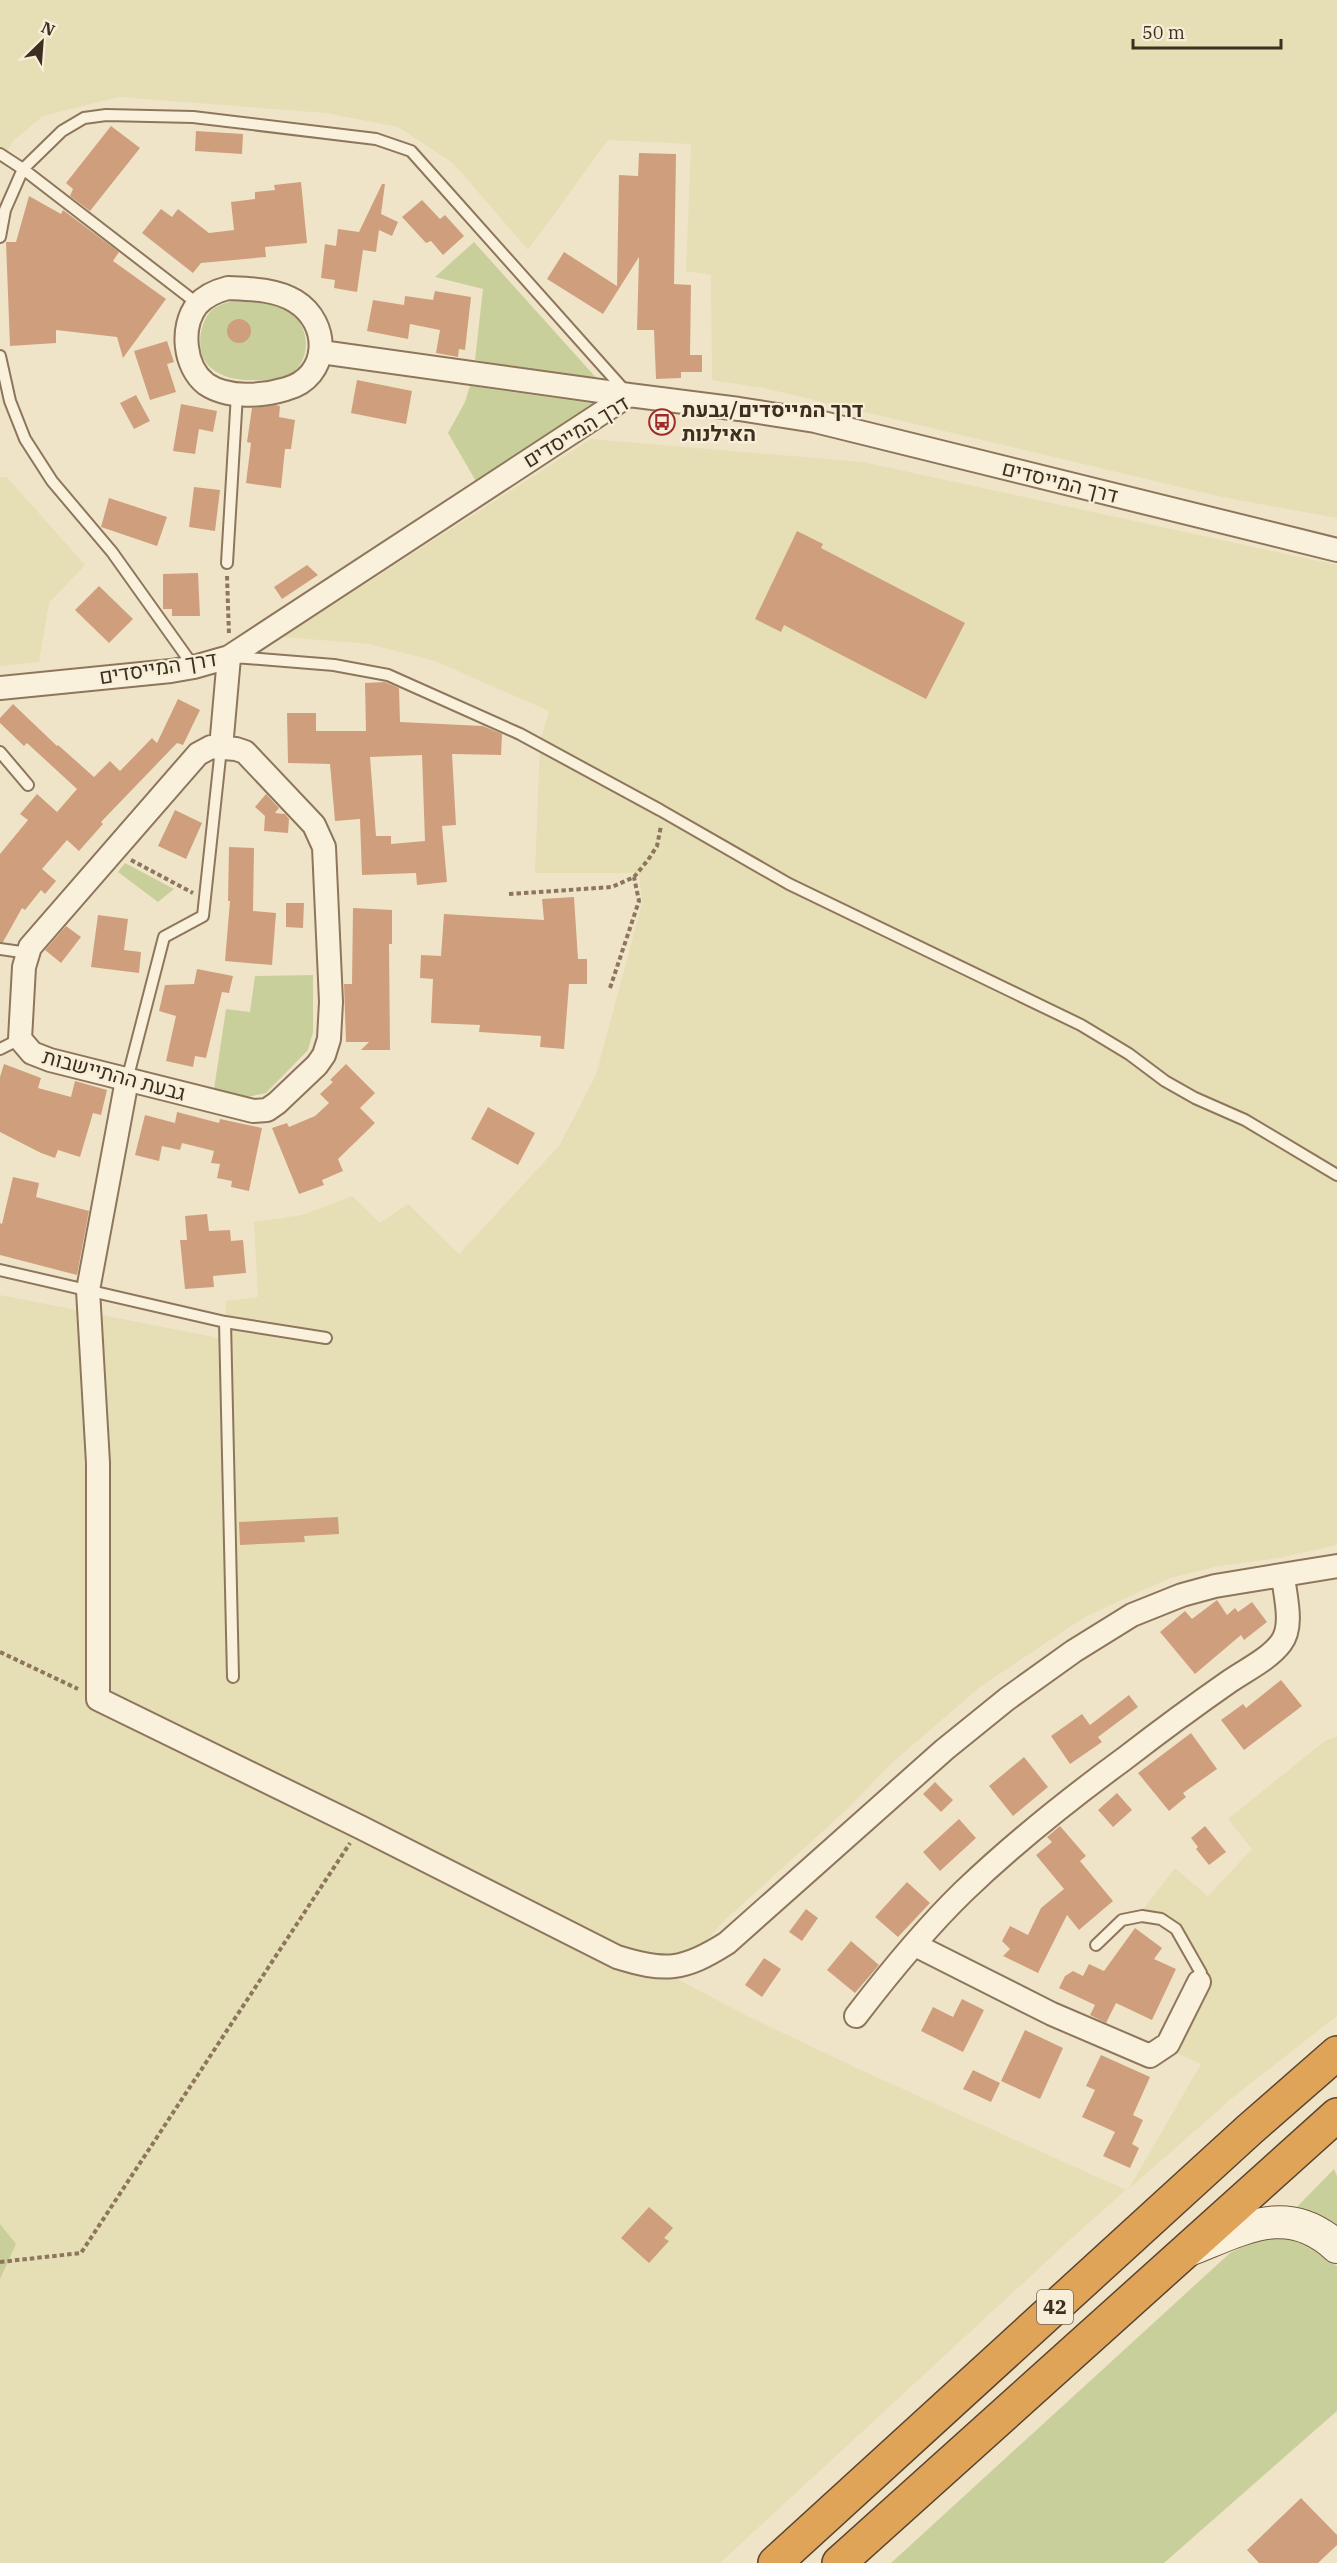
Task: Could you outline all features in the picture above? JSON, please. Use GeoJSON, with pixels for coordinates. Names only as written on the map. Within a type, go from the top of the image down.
{"type":"FeatureCollection","features":[{"type":"Feature","properties":{"kind":"highway","name":"42"},"geometry":{"type":"LineString","coordinates":[[775,2563],[1249,2130],[1337,2054]]}},
{"type":"Feature","properties":{"kind":"highway","name":"42"},"geometry":{"type":"LineString","coordinates":[[839,2563],[1337,2115]]}},
{"type":"Feature","properties":{"kind":"street"},"geometry":{"type":"LineString","coordinates":[[228,288],[260,289],[283,296],[305,310],[314,323],[321,352],[315,371],[293,387],[259,395],[237,394],[220,390],[206,384],[195,372],[188,357],[189,320],[198,304],[213,291],[228,288]]}},
{"type":"Feature","properties":{"kind":"street"},"geometry":{"type":"LineString","coordinates":[[321,352],[629,395]]}},
{"type":"Feature","properties":{"kind":"street","name":"דרך המייסדים"},"geometry":{"type":"LineString","coordinates":[[0,688],[194,667],[229,657],[629,395],[815,421],[1337,550]]}},
{"type":"Feature","properties":{"kind":"street"},"geometry":{"type":"LineString","coordinates":[[221,748],[229,657]]}},
{"type":"Feature","properties":{"kind":"street","name":"גבעת ההתיישבות"},"geometry":{"type":"LineString","coordinates":[[211,747],[245,752],[314,825],[320,835],[324,847],[331,1002],[330,1039],[317,1065],[267,1110],[253,1111],[127,1080],[50,1060],[10,1044],[19,1027],[24,967],[28,952],[39,934],[113,850],[198,754],[211,747]]}},
{"type":"Feature","properties":{"kind":"street"},"geometry":{"type":"LineString","coordinates":[[127,1080],[88,1290],[98,1463],[98,1699],[360,1827],[617,1957],[647,1966],[668,1968],[708,1955],[727,1943],[944,1750],[1007,1699],[1074,1651],[1132,1615],[1158,1603],[1215,1586],[1337,1566]]}},
{"type":"Feature","properties":{"kind":"street"},"geometry":{"type":"LineString","coordinates":[[856,2016],[890,1972],[962,1893],[1070,1800],[1176,1720],[1264,1658],[1281,1643],[1286,1632],[1288,1618],[1283,1576]]}},
{"type":"Feature","properties":{"kind":"street"},"geometry":{"type":"LineString","coordinates":[[915,1944],[1052,2014],[1150,2056],[1168,2044],[1199,1982]]}},
{"type":"Feature","properties":{"kind":"street"},"geometry":{"type":"LineString","coordinates":[[1186,2251],[1247,2227],[1278,2222],[1305,2224],[1337,2247]]}},
{"type":"Feature","properties":{"kind":"lane"},"geometry":{"type":"LineString","coordinates":[[0,237],[5,210],[23,169],[62,132],[84,118],[106,115],[193,117],[376,139],[396,144],[411,151],[451,194],[629,395]]}},
{"type":"Feature","properties":{"kind":"lane"},"geometry":{"type":"LineString","coordinates":[[0,154],[23,169],[198,304]]}},
{"type":"Feature","properties":{"kind":"lane"},"geometry":{"type":"LineString","coordinates":[[0,356],[10,401],[25,439],[52,481],[112,552],[194,667]]}},
{"type":"Feature","properties":{"kind":"lane"},"geometry":{"type":"LineString","coordinates":[[227,563],[237,394]]}},
{"type":"Feature","properties":{"kind":"lane"},"geometry":{"type":"LineString","coordinates":[[229,657],[334,665],[388,675],[520,734],[660,810],[789,884],[1081,1025],[1175,1086],[1245,1120],[1337,1174]]}},
{"type":"Feature","properties":{"kind":"lane"},"geometry":{"type":"LineString","coordinates":[[127,1080],[164,937],[203,916],[221,748]]}},
{"type":"Feature","properties":{"kind":"lane"},"geometry":{"type":"LineString","coordinates":[[0,752],[28,785]]}},
{"type":"Feature","properties":{"kind":"lane"},"geometry":{"type":"LineString","coordinates":[[0,949],[28,952]]}},
{"type":"Feature","properties":{"kind":"lane"},"geometry":{"type":"LineString","coordinates":[[0,1270],[225,1322],[326,1338]]}},
{"type":"Feature","properties":{"kind":"lane"},"geometry":{"type":"LineString","coordinates":[[225,1322],[233,1677]]}},
{"type":"Feature","properties":{"kind":"lane"},"geometry":{"type":"LineString","coordinates":[[1096,1945],[1122,1920],[1142,1916],[1161,1919],[1176,1929],[1201,1973],[1199,1982]]}},
{"type":"Feature","properties":{"kind":"path"},"geometry":{"type":"LineString","coordinates":[[227,563],[229,657]]}},
{"type":"Feature","properties":{"kind":"path"},"geometry":{"type":"LineString","coordinates":[[509,894],[612,887],[634,877],[657,846],[662,822],[660,810]]}},
{"type":"Feature","properties":{"kind":"path"},"geometry":{"type":"LineString","coordinates":[[113,850],[204,899]]}},
{"type":"Feature","properties":{"kind":"path"},"geometry":{"type":"LineString","coordinates":[[610,988],[639,901],[634,877]]}},
{"type":"Feature","properties":{"kind":"path"},"geometry":{"type":"LineString","coordinates":[[0,1652],[98,1699]]}},
{"type":"Feature","properties":{"kind":"path"},"geometry":{"type":"LineString","coordinates":[[0,2262],[81,2253],[360,1827]]}},
{"type":"Feature","properties":{"kind":"shaded area"},"geometry":{"type":"Polygon","coordinates":[[[0,0],[1337,0],[1337,518],[1222,497],[768,389],[712,380],[711,275],[686,271],[691,144],[608,140],[528,250],[453,163],[398,127],[326,113],[119,97],[43,116],[13,141],[0,164],[0,0]]]}},
{"type":"Feature","properties":{"kind":"shaded area"},"geometry":{"type":"Polygon","coordinates":[[[591,439],[863,462],[1337,565],[1337,1545],[1280,1558],[1219,1566],[1170,1578],[1085,1617],[981,1686],[894,1761],[845,1811],[725,1920],[674,1977],[747,2016],[863,2071],[1126,2190],[720,2563],[0,2563],[0,1295],[224,1339],[226,1301],[258,1297],[254,1222],[302,1215],[352,1196],[380,1223],[408,1204],[459,1254],[559,1146],[596,1075],[642,903],[639,873],[535,873],[540,742],[549,711],[435,661],[369,644],[283,637],[591,439]]]}},
{"type":"Feature","properties":{"kind":"shaded area"},"geometry":{"type":"Polygon","coordinates":[[[0,477],[7,477],[85,565],[49,603],[39,662],[0,666],[0,477]]]}},
{"type":"Feature","properties":{"kind":"shaded area"},"geometry":{"type":"Polygon","coordinates":[[[1337,1737],[1337,2016],[1232,2098],[1128,2190],[1201,2064],[1154,2043],[1201,1956],[1141,1912],[1175,1868],[1208,1896],[1252,1849],[1228,1819],[1326,1740],[1337,1737]]]}},
{"type":"Feature","properties":{"kind":"green space"},"geometry":{"type":"Polygon","coordinates":[[[474,242],[600,382],[475,360],[483,289],[435,277],[474,242]]]}},
{"type":"Feature","properties":{"kind":"green space"},"geometry":{"type":"Polygon","coordinates":[[[242,300],[279,307],[298,321],[306,341],[305,351],[296,370],[288,376],[261,380],[234,379],[218,373],[206,362],[202,355],[200,339],[207,316],[219,306],[242,300]]]}},
{"type":"Feature","properties":{"kind":"green space"},"geometry":{"type":"Polygon","coordinates":[[[470,386],[597,404],[477,483],[448,433],[465,402],[470,386]]]}},
{"type":"Feature","properties":{"kind":"green space"},"geometry":{"type":"Polygon","coordinates":[[[125,863],[174,889],[158,902],[118,872],[125,863]]]}},
{"type":"Feature","properties":{"kind":"green space"},"geometry":{"type":"Polygon","coordinates":[[[313,975],[313,1032],[308,1050],[266,1093],[243,1098],[214,1089],[226,1009],[250,1012],[255,976],[313,975]]]}},
{"type":"Feature","properties":{"kind":"green space"},"geometry":{"type":"Polygon","coordinates":[[[1334,2169],[1337,2176],[1337,2232],[1293,2211],[1334,2169]]]}},
{"type":"Feature","properties":{"kind":"green space"},"geometry":{"type":"Polygon","coordinates":[[[0,2224],[16,2244],[0,2279],[0,2224]]]}},
{"type":"Feature","properties":{"kind":"green space"},"geometry":{"type":"Polygon","coordinates":[[[1265,2236],[1309,2242],[1337,2266],[1337,2411],[1164,2563],[891,2563],[1230,2253],[1265,2236]]]}},
{"type":"Feature","properties":{"kind":"building"},"geometry":{"type":"Polygon","coordinates":[[[111,126],[140,148],[90,211],[70,196],[73,189],[66,183],[111,126]]]}},
{"type":"Feature","properties":{"kind":"building"},"geometry":{"type":"Polygon","coordinates":[[[196,131],[243,134],[242,154],[195,151],[196,131]]]}},
{"type":"Feature","properties":{"kind":"building"},"geometry":{"type":"Polygon","coordinates":[[[639,153],[676,154],[674,284],[691,285],[690,355],[702,355],[702,372],[681,372],[681,378],[656,379],[654,330],[637,330],[639,257],[603,314],[547,279],[564,252],[617,286],[619,175],[638,176],[639,153]]]}},
{"type":"Feature","properties":{"kind":"building"},"geometry":{"type":"Polygon","coordinates":[[[301,182],[307,243],[265,247],[266,257],[201,263],[193,273],[142,233],[161,209],[172,217],[178,209],[209,233],[234,230],[231,202],[255,199],[255,192],[275,190],[274,185],[301,182]]]}},
{"type":"Feature","properties":{"kind":"building"},"geometry":{"type":"Polygon","coordinates":[[[382,184],[385,184],[381,214],[398,222],[392,236],[379,230],[376,252],[363,250],[357,292],[334,288],[335,280],[321,278],[325,244],[336,246],[338,229],[359,232],[382,184]]]}},
{"type":"Feature","properties":{"kind":"building"},"geometry":{"type":"Polygon","coordinates":[[[29,196],[61,214],[63,210],[119,252],[113,261],[166,299],[123,358],[117,337],[56,330],[56,343],[10,346],[6,242],[16,242],[29,196]]]}},
{"type":"Feature","properties":{"kind":"building"},"geometry":{"type":"Polygon","coordinates":[[[422,200],[440,219],[445,215],[464,236],[443,255],[431,241],[426,243],[402,217],[422,200]]]}},
{"type":"Feature","properties":{"kind":"building"},"geometry":{"type":"Polygon","coordinates":[[[435,291],[471,297],[465,350],[459,349],[458,357],[436,353],[440,330],[410,324],[408,339],[367,331],[373,300],[404,305],[405,296],[433,300],[435,291]]]}},
{"type":"Feature","properties":{"kind":"building"},"geometry":{"type":"Polygon","coordinates":[[[239,319],[248,322],[251,331],[248,340],[239,343],[230,340],[227,331],[230,322],[239,319]]]}},
{"type":"Feature","properties":{"kind":"building"},"geometry":{"type":"Polygon","coordinates":[[[167,341],[174,362],[167,364],[176,392],[150,400],[134,351],[167,341]]]}},
{"type":"Feature","properties":{"kind":"building"},"geometry":{"type":"Polygon","coordinates":[[[357,380],[412,391],[406,424],[351,413],[357,380]]]}},
{"type":"Feature","properties":{"kind":"building"},"geometry":{"type":"Polygon","coordinates":[[[136,395],[150,421],[134,429],[120,403],[136,395]]]}},
{"type":"Feature","properties":{"kind":"building"},"geometry":{"type":"Polygon","coordinates":[[[181,404],[217,411],[213,432],[199,429],[195,454],[173,451],[181,404]]]}},
{"type":"Feature","properties":{"kind":"building"},"geometry":{"type":"Polygon","coordinates":[[[280,406],[279,417],[295,420],[291,449],[285,449],[281,488],[246,483],[251,443],[247,442],[252,408],[280,406]]]}},
{"type":"Feature","properties":{"kind":"building"},"geometry":{"type":"Polygon","coordinates":[[[194,487],[220,490],[215,531],[189,527],[194,487]]]}},
{"type":"Feature","properties":{"kind":"building"},"geometry":{"type":"Polygon","coordinates":[[[109,498],[167,517],[157,546],[101,527],[109,498]]]}},
{"type":"Feature","properties":{"kind":"building"},"geometry":{"type":"Polygon","coordinates":[[[797,531],[823,544],[821,548],[965,623],[926,699],[784,625],[781,632],[755,619],[797,531]]]}},
{"type":"Feature","properties":{"kind":"building"},"geometry":{"type":"Polygon","coordinates":[[[307,565],[318,575],[282,599],[274,587],[307,565]]]}},
{"type":"Feature","properties":{"kind":"building"},"geometry":{"type":"Polygon","coordinates":[[[198,573],[200,616],[172,616],[172,609],[163,609],[163,574],[198,573]]]}},
{"type":"Feature","properties":{"kind":"building"},"geometry":{"type":"Polygon","coordinates":[[[99,586],[133,619],[109,643],[75,610],[99,586]]]}},
{"type":"Feature","properties":{"kind":"building"},"geometry":{"type":"Polygon","coordinates":[[[385,682],[399,688],[400,722],[483,726],[502,734],[501,755],[452,754],[456,825],[442,826],[447,882],[417,885],[416,873],[362,875],[360,819],[335,821],[330,764],[288,763],[287,713],[316,713],[316,731],[366,731],[365,683],[385,682]],[[422,755],[370,757],[376,836],[391,836],[391,844],[425,841],[422,755]]]}},
{"type":"Feature","properties":{"kind":"building"},"geometry":{"type":"Polygon","coordinates":[[[178,699],[200,710],[183,745],[177,743],[101,822],[103,824],[79,851],[67,840],[42,869],[56,881],[45,894],[41,890],[25,910],[22,908],[3,942],[0,942],[0,854],[28,820],[20,814],[37,794],[57,812],[77,789],[27,743],[24,746],[0,723],[0,718],[13,704],[94,777],[110,761],[120,771],[152,738],[157,743],[178,699]]]}},
{"type":"Feature","properties":{"kind":"building"},"geometry":{"type":"Polygon","coordinates":[[[266,794],[279,808],[275,813],[285,814],[289,819],[288,833],[264,831],[265,816],[255,807],[266,794]]]}},
{"type":"Feature","properties":{"kind":"building"},"geometry":{"type":"Polygon","coordinates":[[[175,810],[202,823],[186,859],[158,846],[175,810]]]}},
{"type":"Feature","properties":{"kind":"building"},"geometry":{"type":"Polygon","coordinates":[[[229,847],[254,848],[253,911],[276,913],[272,965],[225,961],[230,901],[228,901],[229,847]]]}},
{"type":"Feature","properties":{"kind":"building"},"geometry":{"type":"Polygon","coordinates":[[[574,897],[578,959],[587,959],[587,984],[569,984],[564,1049],[540,1047],[541,1036],[479,1032],[480,1025],[431,1023],[433,979],[420,978],[421,955],[441,956],[444,914],[544,920],[542,899],[574,897]]]}},
{"type":"Feature","properties":{"kind":"building"},"geometry":{"type":"Polygon","coordinates":[[[286,903],[304,903],[303,928],[286,927],[286,903]]]}},
{"type":"Feature","properties":{"kind":"building"},"geometry":{"type":"Polygon","coordinates":[[[353,908],[392,910],[392,944],[389,944],[390,1050],[361,1050],[369,1042],[346,1042],[344,984],[352,984],[353,908]]]}},
{"type":"Feature","properties":{"kind":"building"},"geometry":{"type":"Polygon","coordinates":[[[98,915],[128,919],[124,950],[141,952],[139,973],[91,967],[98,915]]]}},
{"type":"Feature","properties":{"kind":"building"},"geometry":{"type":"Polygon","coordinates":[[[66,926],[81,937],[61,963],[45,950],[66,926]]]}},
{"type":"Feature","properties":{"kind":"building"},"geometry":{"type":"Polygon","coordinates":[[[197,969],[233,976],[229,993],[222,992],[206,1058],[195,1056],[193,1067],[166,1061],[176,1016],[159,1011],[165,985],[194,984],[197,969]]]}},
{"type":"Feature","properties":{"kind":"building"},"geometry":{"type":"Polygon","coordinates":[[[4,1064],[41,1078],[38,1088],[71,1097],[75,1081],[107,1090],[101,1115],[93,1113],[80,1157],[58,1150],[55,1158],[0,1132],[0,1077],[4,1064]]]}},
{"type":"Feature","properties":{"kind":"building"},"geometry":{"type":"Polygon","coordinates":[[[346,1064],[375,1093],[360,1108],[375,1123],[338,1159],[343,1171],[322,1180],[324,1185],[299,1194],[272,1128],[287,1123],[289,1127],[315,1116],[329,1103],[320,1094],[333,1082],[330,1080],[346,1064]]]}},
{"type":"Feature","properties":{"kind":"building"},"geometry":{"type":"Polygon","coordinates":[[[488,1107],[535,1133],[518,1165],[471,1139],[488,1107]]]}},
{"type":"Feature","properties":{"kind":"building"},"geometry":{"type":"Polygon","coordinates":[[[177,1112],[219,1123],[220,1119],[262,1128],[249,1191],[231,1187],[232,1181],[217,1178],[220,1164],[211,1163],[214,1151],[182,1143],[180,1150],[162,1146],[159,1161],[135,1155],[145,1115],[175,1123],[177,1112]]]}},
{"type":"Feature","properties":{"kind":"building"},"geometry":{"type":"Polygon","coordinates":[[[13,1177],[39,1183],[36,1197],[89,1211],[77,1275],[0,1255],[0,1223],[2,1224],[13,1177]]]}},
{"type":"Feature","properties":{"kind":"building"},"geometry":{"type":"Polygon","coordinates":[[[207,1214],[209,1231],[230,1230],[231,1241],[243,1240],[246,1273],[213,1276],[214,1287],[185,1289],[180,1240],[187,1240],[185,1216],[207,1214]]]}},
{"type":"Feature","properties":{"kind":"building"},"geometry":{"type":"Polygon","coordinates":[[[338,1517],[339,1534],[304,1536],[305,1542],[240,1545],[239,1522],[338,1517]]]}},
{"type":"Feature","properties":{"kind":"building"},"geometry":{"type":"Polygon","coordinates":[[[1217,1600],[1227,1615],[1235,1608],[1238,1612],[1252,1602],[1267,1622],[1244,1640],[1241,1635],[1195,1674],[1160,1632],[1185,1611],[1192,1619],[1217,1600]]]}},
{"type":"Feature","properties":{"kind":"building"},"geometry":{"type":"Polygon","coordinates":[[[1281,1680],[1302,1706],[1244,1750],[1221,1720],[1243,1704],[1246,1708],[1281,1680]]]}},
{"type":"Feature","properties":{"kind":"building"},"geometry":{"type":"Polygon","coordinates":[[[1129,1695],[1138,1707],[1098,1737],[1102,1742],[1070,1764],[1051,1736],[1082,1714],[1090,1725],[1129,1695]]]}},
{"type":"Feature","properties":{"kind":"building"},"geometry":{"type":"Polygon","coordinates":[[[1191,1733],[1217,1769],[1183,1793],[1186,1797],[1169,1811],[1138,1773],[1191,1733]]]}},
{"type":"Feature","properties":{"kind":"building"},"geometry":{"type":"Polygon","coordinates":[[[1024,1757],[1048,1787],[1013,1816],[989,1786],[1024,1757]]]}},
{"type":"Feature","properties":{"kind":"building"},"geometry":{"type":"Polygon","coordinates":[[[935,1782],[953,1800],[941,1812],[923,1794],[935,1782]]]}},
{"type":"Feature","properties":{"kind":"building"},"geometry":{"type":"Polygon","coordinates":[[[1117,1793],[1132,1810],[1113,1827],[1098,1810],[1117,1793]]]}},
{"type":"Feature","properties":{"kind":"building"},"geometry":{"type":"Polygon","coordinates":[[[959,1819],[976,1838],[940,1871],[923,1852],[959,1819]]]}},
{"type":"Feature","properties":{"kind":"building"},"geometry":{"type":"Polygon","coordinates":[[[1060,1826],[1086,1856],[1080,1861],[1113,1901],[1079,1930],[1067,1915],[1038,1973],[1003,1956],[1010,1949],[1002,1941],[1010,1926],[1028,1935],[1041,1908],[1064,1889],[1036,1855],[1052,1842],[1047,1837],[1060,1826]]]}},
{"type":"Feature","properties":{"kind":"building"},"geometry":{"type":"Polygon","coordinates":[[[1205,1826],[1226,1852],[1209,1865],[1196,1849],[1198,1847],[1191,1838],[1205,1826]]]}},
{"type":"Feature","properties":{"kind":"building"},"geometry":{"type":"Polygon","coordinates":[[[907,1882],[930,1903],[898,1937],[875,1917],[907,1882]]]}},
{"type":"Feature","properties":{"kind":"building"},"geometry":{"type":"Polygon","coordinates":[[[806,1909],[818,1918],[802,1941],[789,1932],[806,1909]]]}},
{"type":"Feature","properties":{"kind":"building"},"geometry":{"type":"Polygon","coordinates":[[[1135,1928],[1162,1948],[1154,1959],[1176,1969],[1152,2020],[1116,2003],[1106,2023],[1090,2015],[1095,2005],[1059,1988],[1065,1976],[1073,1971],[1083,1976],[1089,1964],[1104,1971],[1135,1928]]]}},
{"type":"Feature","properties":{"kind":"building"},"geometry":{"type":"Polygon","coordinates":[[[851,1941],[879,1965],[855,1993],[827,1970],[851,1941]]]}},
{"type":"Feature","properties":{"kind":"building"},"geometry":{"type":"Polygon","coordinates":[[[764,1958],[781,1969],[762,1997],[745,1985],[764,1958]]]}},
{"type":"Feature","properties":{"kind":"building"},"geometry":{"type":"Polygon","coordinates":[[[962,1999],[984,2010],[963,2052],[921,2031],[933,2007],[953,2017],[962,1999]]]}},
{"type":"Feature","properties":{"kind":"building"},"geometry":{"type":"Polygon","coordinates":[[[1025,2030],[1063,2048],[1040,2099],[1001,2081],[1025,2030]]]}},
{"type":"Feature","properties":{"kind":"building"},"geometry":{"type":"Polygon","coordinates":[[[1101,2055],[1150,2077],[1133,2115],[1143,2120],[1132,2144],[1139,2148],[1130,2168],[1103,2156],[1115,2132],[1082,2117],[1095,2090],[1086,2086],[1101,2055]]]}},
{"type":"Feature","properties":{"kind":"building"},"geometry":{"type":"Polygon","coordinates":[[[973,2070],[1000,2083],[991,2102],[963,2089],[973,2070]]]}},
{"type":"Feature","properties":{"kind":"building"},"geometry":{"type":"Polygon","coordinates":[[[649,2207],[673,2228],[664,2238],[669,2241],[649,2263],[621,2238],[649,2207]]]}},
{"type":"Feature","properties":{"kind":"building"},"geometry":{"type":"Polygon","coordinates":[[[1301,2498],[1337,2535],[1337,2545],[1318,2563],[1259,2563],[1247,2550],[1301,2498]]]}},
{"type":"Feature","properties":{"kind":"place","name":"דרך המייסדים/גבעת האילנות"},"geometry":{"type":"Point","coordinates":[662,422]}}]}
